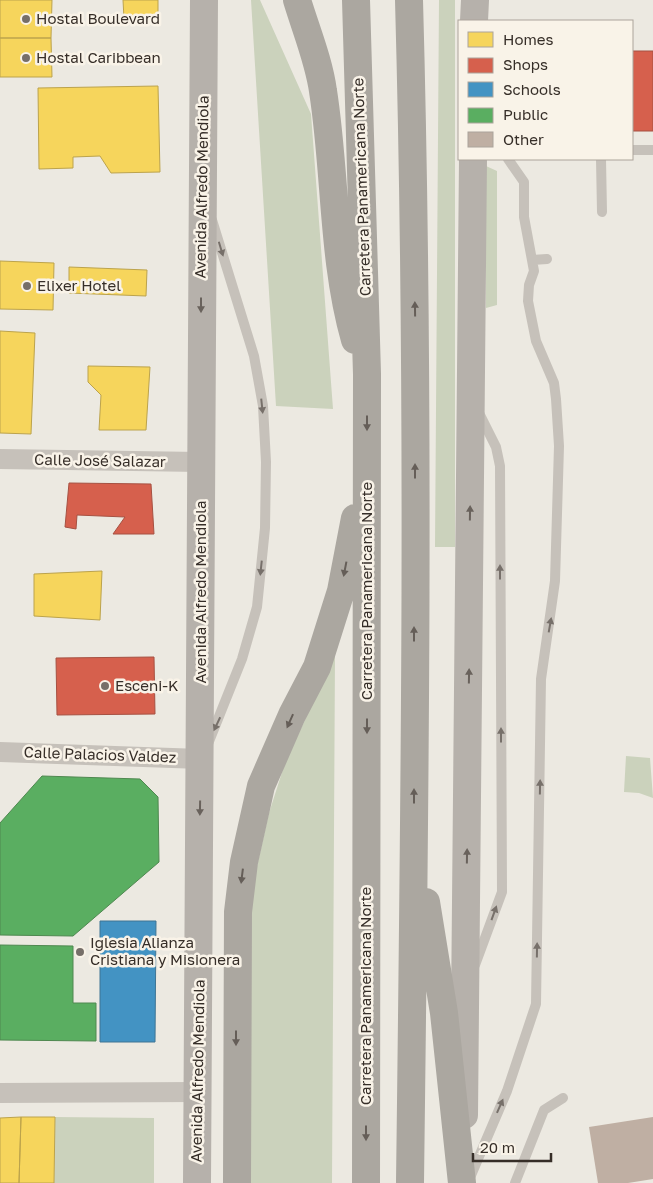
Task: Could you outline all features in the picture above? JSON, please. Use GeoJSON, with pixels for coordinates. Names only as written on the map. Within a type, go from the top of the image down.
{"type":"FeatureCollection","features":[{"type":"Feature","properties":{"kind":"highway"},"geometry":{"type":"LineString","coordinates":[[297,0],[323,90],[343,290],[350,322],[367,374]]}},
{"type":"Feature","properties":{"kind":"highway","name":"Carretera Panamericana Norte"},"geometry":{"type":"LineString","coordinates":[[356,0],[367,374],[366,1183]]}},
{"type":"Feature","properties":{"kind":"highway"},"geometry":{"type":"LineString","coordinates":[[409,0],[415,360],[414,845],[410,1183]]}},
{"type":"Feature","properties":{"kind":"highway"},"geometry":{"type":"LineString","coordinates":[[237,1183],[238,912],[244,862],[262,786],[292,715],[317,667],[341,591],[367,453]]}},
{"type":"Feature","properties":{"kind":"highway"},"geometry":{"type":"LineString","coordinates":[[414,845],[444,1013],[464,1183]]}},
{"type":"Feature","properties":{"kind":"main road","name":"Avenida Alfredo Mendiola"},"geometry":{"type":"LineString","coordinates":[[197,1183],[204,0]]}},
{"type":"Feature","properties":{"kind":"main road"},"geometry":{"type":"LineString","coordinates":[[474,20],[475,0]]}},
{"type":"Feature","properties":{"kind":"main road"},"geometry":{"type":"LineString","coordinates":[[464,1183],[473,160]]}},
{"type":"Feature","properties":{"kind":"street","name":"Calle José Salazar"},"geometry":{"type":"LineString","coordinates":[[0,459],[200,462]]}},
{"type":"Feature","properties":{"kind":"street","name":"Calle Palacios Valdez"},"geometry":{"type":"LineString","coordinates":[[0,752],[201,759]]}},
{"type":"Feature","properties":{"kind":"street"},"geometry":{"type":"LineString","coordinates":[[0,1093],[197,1092]]}},
{"type":"Feature","properties":{"kind":"lane"},"geometry":{"type":"LineString","coordinates":[[633,150],[653,150]]}},
{"type":"Feature","properties":{"kind":"lane"},"geometry":{"type":"LineString","coordinates":[[464,1183],[507,1090],[536,1004],[541,679],[555,581],[559,446],[554,383],[536,341],[528,301],[529,285],[534,271],[524,218],[524,182],[509,160]]}},
{"type":"Feature","properties":{"kind":"lane"},"geometry":{"type":"LineString","coordinates":[[601,160],[602,212]]}},
{"type":"Feature","properties":{"kind":"lane"},"geometry":{"type":"LineString","coordinates":[[201,759],[220,717],[242,659],[257,607],[265,528],[266,471],[263,406],[254,356],[202,186]]}},
{"type":"Feature","properties":{"kind":"lane"},"geometry":{"type":"LineString","coordinates":[[532,260],[547,259]]}},
{"type":"Feature","properties":{"kind":"lane"},"geometry":{"type":"LineString","coordinates":[[515,1183],[544,1110],[563,1098]]}},
{"type":"Feature","properties":{"kind":"green space"},"geometry":{"type":"Polygon","coordinates":[[[251,0],[260,0],[311,114],[333,409],[276,406],[251,0]]]}},
{"type":"Feature","properties":{"kind":"green space"},"geometry":{"type":"Polygon","coordinates":[[[439,0],[455,0],[455,547],[435,547],[439,0]]]}},
{"type":"Feature","properties":{"kind":"green space"},"geometry":{"type":"Polygon","coordinates":[[[486,166],[497,171],[497,305],[486,308],[486,166]]]}},
{"type":"Feature","properties":{"kind":"green space"},"geometry":{"type":"Polygon","coordinates":[[[335,655],[332,1183],[246,1183],[245,1050],[253,884],[269,813],[285,763],[335,655]]]}},
{"type":"Feature","properties":{"kind":"green space"},"geometry":{"type":"Polygon","coordinates":[[[626,756],[650,758],[653,798],[639,793],[624,792],[626,756]]]}},
{"type":"Feature","properties":{"kind":"green space"},"geometry":{"type":"Polygon","coordinates":[[[55,1117],[154,1118],[154,1183],[54,1183],[55,1117]]]}},
{"type":"Feature","properties":{"kind":"building: Homes","name":"Hostal Boulevard"},"geometry":{"type":"Polygon","coordinates":[[[0,0],[52,0],[51,38],[0,38],[0,0]]]}},
{"type":"Feature","properties":{"kind":"building: Homes"},"geometry":{"type":"Polygon","coordinates":[[[123,0],[158,0],[158,19],[124,19],[123,0]]]}},
{"type":"Feature","properties":{"kind":"building: Homes","name":"Hostal Caribbean"},"geometry":{"type":"Polygon","coordinates":[[[0,38],[51,38],[52,77],[0,77],[0,38]]]}},
{"type":"Feature","properties":{"kind":"building: Homes"},"geometry":{"type":"Polygon","coordinates":[[[158,86],[160,172],[111,173],[100,156],[73,157],[73,168],[39,169],[38,88],[158,86]]]}},
{"type":"Feature","properties":{"kind":"building: Homes","name":"Elixer Hotel"},"geometry":{"type":"Polygon","coordinates":[[[0,261],[54,263],[53,310],[0,309],[0,261]]]}},
{"type":"Feature","properties":{"kind":"building: Homes"},"geometry":{"type":"Polygon","coordinates":[[[69,267],[147,270],[146,296],[69,293],[69,267]]]}},
{"type":"Feature","properties":{"kind":"building: Homes"},"geometry":{"type":"Polygon","coordinates":[[[0,331],[35,333],[31,434],[0,433],[0,331]]]}},
{"type":"Feature","properties":{"kind":"building: Homes"},"geometry":{"type":"Polygon","coordinates":[[[88,366],[150,367],[146,430],[99,430],[101,395],[88,382],[88,366]]]}},
{"type":"Feature","properties":{"kind":"building: Homes"},"geometry":{"type":"Polygon","coordinates":[[[102,571],[100,620],[34,616],[34,574],[102,571]]]}},
{"type":"Feature","properties":{"kind":"building: Homes"},"geometry":{"type":"Polygon","coordinates":[[[21,1117],[55,1117],[54,1183],[19,1183],[21,1117]]]}},
{"type":"Feature","properties":{"kind":"building: Homes"},"geometry":{"type":"Polygon","coordinates":[[[21,1117],[19,1183],[0,1183],[0,1118],[21,1117]]]}},
{"type":"Feature","properties":{"kind":"building: Shops"},"geometry":{"type":"Polygon","coordinates":[[[633,51],[653,51],[653,131],[633,131],[633,51]]]}},
{"type":"Feature","properties":{"kind":"building: Shops"},"geometry":{"type":"Polygon","coordinates":[[[69,483],[151,484],[154,534],[113,534],[125,517],[77,515],[76,529],[65,527],[69,483]]]}},
{"type":"Feature","properties":{"kind":"building: Shops","name":"Esceni-K"},"geometry":{"type":"Polygon","coordinates":[[[154,657],[155,714],[57,715],[56,658],[154,657]]]}},
{"type":"Feature","properties":{"kind":"building: Schools"},"geometry":{"type":"Polygon","coordinates":[[[100,921],[156,921],[155,1042],[100,1042],[100,921]]]}},
{"type":"Feature","properties":{"kind":"building: Public"},"geometry":{"type":"Polygon","coordinates":[[[42,776],[140,779],[158,797],[159,862],[73,936],[0,935],[0,823],[42,776]]]}},
{"type":"Feature","properties":{"kind":"building: Public"},"geometry":{"type":"Polygon","coordinates":[[[0,945],[73,946],[73,1003],[96,1003],[96,1041],[0,1040],[0,945]]]}},
{"type":"Feature","properties":{"kind":"building: Other"},"geometry":{"type":"Polygon","coordinates":[[[653,1117],[653,1179],[628,1183],[598,1183],[589,1127],[653,1117]]]}},
{"type":"Feature","properties":{"kind":"place","name":"Hostal Boulevard"},"geometry":{"type":"Point","coordinates":[26,19]}},
{"type":"Feature","properties":{"kind":"place","name":"Hostal Caribbean"},"geometry":{"type":"Point","coordinates":[26,58]}},
{"type":"Feature","properties":{"kind":"place","name":"Elixer Hotel"},"geometry":{"type":"Point","coordinates":[27,286]}},
{"type":"Feature","properties":{"kind":"place","name":"Esceni-K"},"geometry":{"type":"Point","coordinates":[105,686]}},
{"type":"Feature","properties":{"kind":"place","name":"Iglesia Alianza Cristiana y Misionera"},"geometry":{"type":"Point","coordinates":[80,952]}}]}
